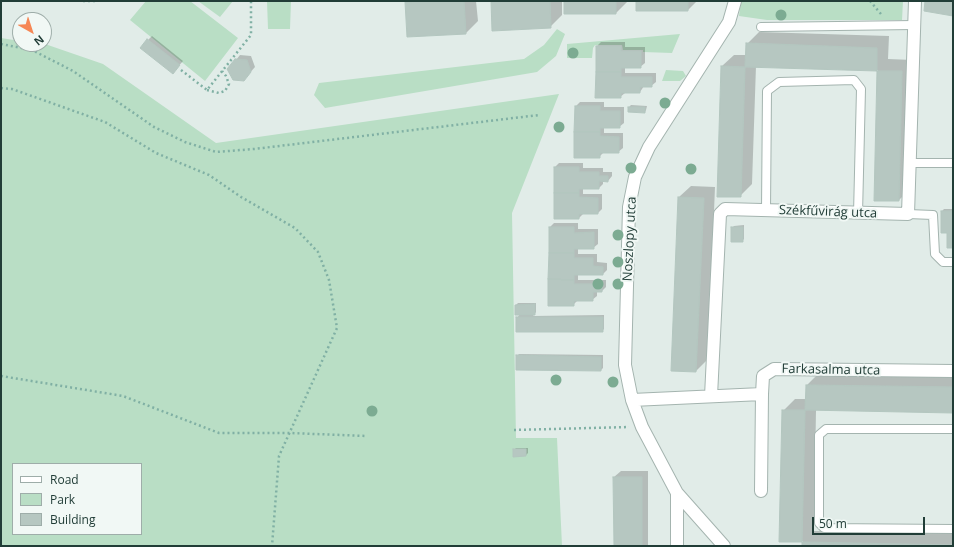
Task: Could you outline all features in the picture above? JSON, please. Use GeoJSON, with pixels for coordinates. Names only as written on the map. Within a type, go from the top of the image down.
{"type":"FeatureCollection","features":[{"type":"Feature","properties":{"kind":"street","name":"Noszlopy utca"},"geometry":{"type":"LineString","coordinates":[[724,546],[677,492],[642,427],[632,400],[625,366],[629,207],[635,177],[649,147],[729,22],[735,1]]}},
{"type":"Feature","properties":{"kind":"street"},"geometry":{"type":"LineString","coordinates":[[908,214],[915,1]]}},
{"type":"Feature","properties":{"kind":"street","name":"Székfűvirág utca"},"geometry":{"type":"LineString","coordinates":[[711,396],[720,214],[724,209],[858,214],[908,214]]}},
{"type":"Feature","properties":{"kind":"street","name":"Farkasalma utca"},"geometry":{"type":"LineString","coordinates":[[762,394],[763,376],[774,369],[953,371]]}},
{"type":"Feature","properties":{"kind":"street"},"geometry":{"type":"LineString","coordinates":[[632,400],[762,394],[761,491]]}},
{"type":"Feature","properties":{"kind":"street","name":"Noszlopy utca"},"geometry":{"type":"LineString","coordinates":[[677,492],[677,546]]}},
{"type":"Feature","properties":{"kind":"lane"},"geometry":{"type":"LineString","coordinates":[[761,27],[914,25]]}},
{"type":"Feature","properties":{"kind":"lane"},"geometry":{"type":"LineString","coordinates":[[766,210],[767,91],[779,82],[854,80],[861,89],[858,214]]}},
{"type":"Feature","properties":{"kind":"lane"},"geometry":{"type":"LineString","coordinates":[[909,163],[953,163]]}},
{"type":"Feature","properties":{"kind":"lane"},"geometry":{"type":"LineString","coordinates":[[908,214],[932,215],[935,254],[943,262],[953,262]]}},
{"type":"Feature","properties":{"kind":"lane"},"geometry":{"type":"LineString","coordinates":[[953,429],[826,429],[819,435],[819,523],[824,528],[953,529]]}},
{"type":"Feature","properties":{"kind":"path"},"geometry":{"type":"LineString","coordinates":[[83,1],[96,1]]}},
{"type":"Feature","properties":{"kind":"path"},"geometry":{"type":"LineString","coordinates":[[207,90],[251,35],[251,1]]}},
{"type":"Feature","properties":{"kind":"path"},"geometry":{"type":"LineString","coordinates":[[1,44],[32,50],[73,71],[154,127],[185,142],[216,152],[254,149],[539,115]]}},
{"type":"Feature","properties":{"kind":"path"},"geometry":{"type":"LineString","coordinates":[[181,70],[207,90],[218,93],[225,91],[229,84],[222,71]]}},
{"type":"Feature","properties":{"kind":"path"},"geometry":{"type":"LineString","coordinates":[[1,88],[12,89],[105,122],[156,153],[209,175],[241,197],[295,228],[318,252],[330,280],[338,328],[279,456],[272,546]]}},
{"type":"Feature","properties":{"kind":"path"},"geometry":{"type":"LineString","coordinates":[[1,376],[123,396],[219,433],[290,433],[366,436]]}},
{"type":"Feature","properties":{"kind":"path"},"geometry":{"type":"LineString","coordinates":[[514,430],[642,427]]}},
{"type":"Feature","properties":{"kind":"green space"},"geometry":{"type":"Polygon","coordinates":[[[146,1],[190,1],[238,38],[205,81],[130,20],[146,1]]]}},
{"type":"Feature","properties":{"kind":"green space"},"geometry":{"type":"Polygon","coordinates":[[[198,1],[233,1],[220,17],[198,1]]]}},
{"type":"Feature","properties":{"kind":"green space"},"geometry":{"type":"Polygon","coordinates":[[[267,1],[291,1],[290,29],[268,29],[267,1]]]}},
{"type":"Feature","properties":{"kind":"green space"},"geometry":{"type":"Polygon","coordinates":[[[741,1],[903,1],[902,20],[767,20],[739,16],[741,1]]]}},
{"type":"Feature","properties":{"kind":"green space"},"geometry":{"type":"Polygon","coordinates":[[[557,29],[565,34],[556,56],[537,72],[325,108],[314,95],[319,83],[524,59],[544,45],[557,29]]]}},
{"type":"Feature","properties":{"kind":"green space"},"geometry":{"type":"Polygon","coordinates":[[[680,34],[672,53],[643,52],[643,50],[623,50],[622,45],[595,45],[593,48],[592,58],[567,58],[567,44],[680,34]]]}},
{"type":"Feature","properties":{"kind":"green space"},"geometry":{"type":"Polygon","coordinates":[[[1,38],[12,40],[12,52],[52,52],[52,46],[103,64],[216,143],[559,94],[512,213],[516,438],[557,438],[562,546],[1,546],[1,38]]]}},
{"type":"Feature","properties":{"kind":"green space"},"geometry":{"type":"Polygon","coordinates":[[[666,70],[683,71],[686,76],[680,81],[662,81],[666,70]]]}},
{"type":"Feature","properties":{"kind":"building"},"geometry":{"type":"Polygon","coordinates":[[[464,1],[466,34],[407,37],[405,2],[464,1]]]}},
{"type":"Feature","properties":{"kind":"building"},"geometry":{"type":"Polygon","coordinates":[[[491,1],[550,1],[551,28],[492,31],[491,1]]]}},
{"type":"Feature","properties":{"kind":"building"},"geometry":{"type":"Polygon","coordinates":[[[564,1],[616,1],[616,14],[564,14],[564,1]]]}},
{"type":"Feature","properties":{"kind":"building"},"geometry":{"type":"Polygon","coordinates":[[[636,1],[688,1],[688,11],[636,11],[636,1]]]}},
{"type":"Feature","properties":{"kind":"building"},"geometry":{"type":"Polygon","coordinates":[[[925,1],[953,1],[953,16],[924,11],[925,1]]]}},
{"type":"Feature","properties":{"kind":"building"},"geometry":{"type":"Polygon","coordinates":[[[147,39],[180,65],[173,74],[140,48],[147,39]]]}},
{"type":"Feature","properties":{"kind":"building"},"geometry":{"type":"Polygon","coordinates":[[[746,43],[877,48],[877,71],[745,67],[746,43]]]}},
{"type":"Feature","properties":{"kind":"building"},"geometry":{"type":"Polygon","coordinates":[[[596,46],[621,46],[621,51],[641,51],[641,68],[621,68],[621,72],[596,72],[596,46]]]}},
{"type":"Feature","properties":{"kind":"building"},"geometry":{"type":"Polygon","coordinates":[[[235,59],[247,60],[251,72],[244,81],[233,80],[227,69],[235,59]]]}},
{"type":"Feature","properties":{"kind":"building"},"geometry":{"type":"Polygon","coordinates":[[[721,66],[745,67],[741,197],[717,197],[721,66]]]}},
{"type":"Feature","properties":{"kind":"building"},"geometry":{"type":"Polygon","coordinates":[[[877,71],[902,71],[899,201],[874,201],[877,71]]]}},
{"type":"Feature","properties":{"kind":"building"},"geometry":{"type":"Polygon","coordinates":[[[596,72],[621,72],[621,77],[652,77],[652,87],[640,87],[640,93],[621,93],[621,98],[595,98],[596,72]]]}},
{"type":"Feature","properties":{"kind":"building"},"geometry":{"type":"Polygon","coordinates":[[[575,106],[600,106],[600,111],[620,111],[620,128],[600,128],[600,132],[574,132],[575,106]]]}},
{"type":"Feature","properties":{"kind":"building"},"geometry":{"type":"Polygon","coordinates":[[[628,107],[645,107],[645,113],[628,112],[628,107]]]}},
{"type":"Feature","properties":{"kind":"building"},"geometry":{"type":"Polygon","coordinates":[[[574,132],[600,132],[600,136],[619,137],[619,153],[600,153],[600,158],[574,158],[574,132]]]}},
{"type":"Feature","properties":{"kind":"building"},"geometry":{"type":"Polygon","coordinates":[[[554,167],[579,167],[579,172],[599,172],[599,176],[608,176],[608,182],[599,181],[599,189],[579,189],[579,193],[554,193],[554,167]]]}},
{"type":"Feature","properties":{"kind":"building"},"geometry":{"type":"Polygon","coordinates":[[[554,193],[579,193],[579,197],[598,198],[598,214],[579,214],[579,219],[554,219],[554,193]]]}},
{"type":"Feature","properties":{"kind":"building"},"geometry":{"type":"Polygon","coordinates":[[[678,197],[704,198],[696,372],[671,371],[678,197]]]}},
{"type":"Feature","properties":{"kind":"building"},"geometry":{"type":"Polygon","coordinates":[[[941,211],[953,211],[953,248],[947,248],[947,233],[941,233],[941,211]]]}},
{"type":"Feature","properties":{"kind":"building"},"geometry":{"type":"Polygon","coordinates":[[[549,227],[574,227],[574,233],[594,232],[594,249],[574,249],[574,253],[549,253],[549,227]]]}},
{"type":"Feature","properties":{"kind":"building"},"geometry":{"type":"Polygon","coordinates":[[[731,227],[743,227],[743,242],[731,242],[731,227]]]}},
{"type":"Feature","properties":{"kind":"building"},"geometry":{"type":"Polygon","coordinates":[[[549,253],[574,253],[574,258],[593,258],[593,266],[603,267],[603,275],[574,275],[574,280],[548,279],[549,253]]]}},
{"type":"Feature","properties":{"kind":"building"},"geometry":{"type":"Polygon","coordinates":[[[548,279],[574,280],[574,284],[602,284],[602,292],[593,292],[593,301],[574,301],[574,306],[548,306],[548,279]]]}},
{"type":"Feature","properties":{"kind":"building"},"geometry":{"type":"Polygon","coordinates":[[[535,304],[535,315],[515,315],[515,305],[535,304]]]}},
{"type":"Feature","properties":{"kind":"building"},"geometry":{"type":"Polygon","coordinates":[[[516,317],[603,317],[603,332],[516,332],[516,317]]]}},
{"type":"Feature","properties":{"kind":"building"},"geometry":{"type":"Polygon","coordinates":[[[516,355],[601,357],[601,371],[516,370],[516,355]]]}},
{"type":"Feature","properties":{"kind":"building"},"geometry":{"type":"Polygon","coordinates":[[[806,385],[953,387],[953,413],[805,410],[806,385]]]}},
{"type":"Feature","properties":{"kind":"building"},"geometry":{"type":"Polygon","coordinates":[[[782,410],[805,410],[802,542],[779,542],[782,410]]]}},
{"type":"Feature","properties":{"kind":"building"},"geometry":{"type":"Polygon","coordinates":[[[513,449],[526,449],[526,456],[513,457],[513,449]]]}},
{"type":"Feature","properties":{"kind":"building"},"geometry":{"type":"Polygon","coordinates":[[[613,477],[642,477],[642,546],[614,546],[613,477]]]}},
{"type":"Feature","properties":{"kind":"building"},"geometry":{"type":"Polygon","coordinates":[[[802,542],[953,545],[953,546],[802,546],[802,542]]]}}]}
